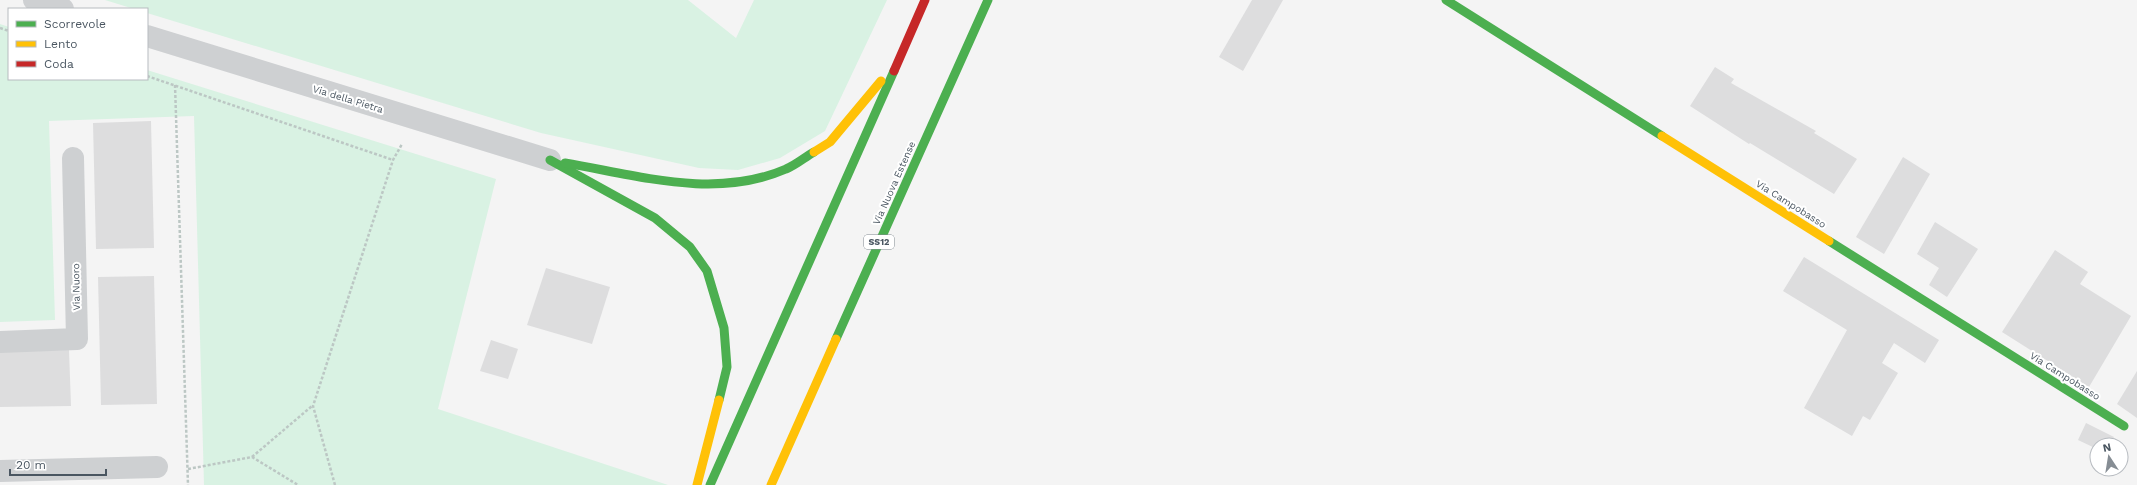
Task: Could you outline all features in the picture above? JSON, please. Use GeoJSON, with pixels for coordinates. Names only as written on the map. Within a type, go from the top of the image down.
{"type":"FeatureCollection","features":[{"type":"Feature","properties":{"kind":"main road"},"geometry":{"type":"LineString","coordinates":[[710,485],[925,0]]}},
{"type":"Feature","properties":{"kind":"main road","name":"Via Nuova Estense"},"geometry":{"type":"LineString","coordinates":[[771,485],[988,0]]}},
{"type":"Feature","properties":{"kind":"main road","name":"Via Campobasso"},"geometry":{"type":"LineString","coordinates":[[1446,0],[2124,426]]}},
{"type":"Feature","properties":{"kind":"main road"},"geometry":{"type":"LineString","coordinates":[[550,160],[696,185],[737,183],[786,169],[830,142],[898,60]]}},
{"type":"Feature","properties":{"kind":"main road"},"geometry":{"type":"LineString","coordinates":[[550,160],[655,218],[690,247],[707,271],[724,328],[727,367],[698,485]]}},
{"type":"Feature","properties":{"kind":"street"},"geometry":{"type":"LineString","coordinates":[[34,0],[59,8]]}},
{"type":"Feature","properties":{"kind":"street","name":"Via della Pietra"},"geometry":{"type":"LineString","coordinates":[[148,36],[550,160]]}},
{"type":"Feature","properties":{"kind":"street","name":"Via Nuoro"},"geometry":{"type":"LineString","coordinates":[[0,342],[77,339],[73,158]]}},
{"type":"Feature","properties":{"kind":"street"},"geometry":{"type":"LineString","coordinates":[[0,471],[157,467]]}},
{"type":"Feature","properties":{"kind":"path"},"geometry":{"type":"LineString","coordinates":[[148,76],[393,160]]}},
{"type":"Feature","properties":{"kind":"path"},"geometry":{"type":"LineString","coordinates":[[175,85],[188,485]]}},
{"type":"Feature","properties":{"kind":"path"},"geometry":{"type":"LineString","coordinates":[[157,467],[188,469],[252,457],[312,406],[393,160],[416,119]]}},
{"type":"Feature","properties":{"kind":"path"},"geometry":{"type":"LineString","coordinates":[[312,406],[335,485]]}},
{"type":"Feature","properties":{"kind":"path"},"geometry":{"type":"LineString","coordinates":[[252,457],[298,485]]}},
{"type":"Feature","properties":{"kind":"green space"},"geometry":{"type":"Polygon","coordinates":[[[105,0],[688,0],[736,38],[754,0],[887,0],[825,131],[780,158],[738,170],[699,168],[541,133],[148,13],[148,8],[131,8],[105,0]]]}},
{"type":"Feature","properties":{"kind":"green space"},"geometry":{"type":"Polygon","coordinates":[[[0,24],[8,27],[8,80],[148,80],[148,70],[496,179],[438,409],[668,485],[204,485],[194,116],[49,121],[55,320],[0,322],[0,24]]]}},
{"type":"Feature","properties":{"kind":"building"},"geometry":{"type":"Polygon","coordinates":[[[1252,0],[1283,0],[1243,71],[1219,57],[1252,0]]]}},
{"type":"Feature","properties":{"kind":"building"},"geometry":{"type":"Polygon","coordinates":[[[1715,67],[1734,79],[1731,83],[1816,131],[1814,133],[1857,159],[1834,194],[1750,143],[1749,144],[1690,106],[1715,67]]]}},
{"type":"Feature","properties":{"kind":"building"},"geometry":{"type":"Polygon","coordinates":[[[151,121],[154,248],[96,249],[93,123],[151,121]]]}},
{"type":"Feature","properties":{"kind":"building"},"geometry":{"type":"Polygon","coordinates":[[[1903,157],[1930,174],[1884,254],[1856,237],[1903,157]]]}},
{"type":"Feature","properties":{"kind":"building"},"geometry":{"type":"Polygon","coordinates":[[[1935,222],[1978,249],[1947,297],[1929,285],[1939,268],[1917,254],[1935,222]]]}},
{"type":"Feature","properties":{"kind":"building"},"geometry":{"type":"Polygon","coordinates":[[[2055,250],[2088,272],[2080,284],[2131,316],[2089,387],[2002,332],[2055,250]]]}},
{"type":"Feature","properties":{"kind":"building"},"geometry":{"type":"Polygon","coordinates":[[[1804,257],[1939,340],[1925,363],[1894,343],[1882,363],[1898,373],[1870,420],[1863,416],[1852,436],[1804,408],[1847,330],[1783,291],[1804,257]]]}},
{"type":"Feature","properties":{"kind":"building"},"geometry":{"type":"Polygon","coordinates":[[[546,268],[610,287],[592,344],[527,325],[546,268]]]}},
{"type":"Feature","properties":{"kind":"building"},"geometry":{"type":"Polygon","coordinates":[[[154,276],[157,404],[101,405],[98,277],[154,276]]]}},
{"type":"Feature","properties":{"kind":"building"},"geometry":{"type":"Polygon","coordinates":[[[491,340],[518,349],[508,379],[480,371],[491,340]]]}},
{"type":"Feature","properties":{"kind":"building"},"geometry":{"type":"Polygon","coordinates":[[[69,350],[71,406],[0,407],[0,351],[69,350]]]}},
{"type":"Feature","properties":{"kind":"building"},"geometry":{"type":"Polygon","coordinates":[[[2137,371],[2137,418],[2117,404],[2137,371]]]}},
{"type":"Feature","properties":{"kind":"building"},"geometry":{"type":"Polygon","coordinates":[[[2086,423],[2114,437],[2089,437],[2089,445],[2078,440],[2086,423]]]}},
{"type":"Feature","properties":{"kind":"traffic: fast"},"geometry":{"type":"LineString","coordinates":[[836,339],[988,0]]}},
{"type":"Feature","properties":{"kind":"traffic: fast"},"geometry":{"type":"LineString","coordinates":[[1446,0],[1662,136]]}},
{"type":"Feature","properties":{"kind":"traffic: fast"},"geometry":{"type":"LineString","coordinates":[[710,485],[894,71]]}},
{"type":"Feature","properties":{"kind":"traffic: fast"},"geometry":{"type":"LineString","coordinates":[[565,163],[676,182],[704,184],[732,183],[759,178],[786,169],[814,152]]}},
{"type":"Feature","properties":{"kind":"traffic: fast"},"geometry":{"type":"LineString","coordinates":[[550,160],[655,218],[690,247],[707,271],[724,328],[727,367],[719,400]]}},
{"type":"Feature","properties":{"kind":"traffic: fast"},"geometry":{"type":"LineString","coordinates":[[1829,241],[2124,426]]}},
{"type":"Feature","properties":{"kind":"traffic: slow"},"geometry":{"type":"LineString","coordinates":[[814,152],[830,142],[881,81]]}},
{"type":"Feature","properties":{"kind":"traffic: slow"},"geometry":{"type":"LineString","coordinates":[[1662,136],[1829,241]]}},
{"type":"Feature","properties":{"kind":"traffic: slow"},"geometry":{"type":"LineString","coordinates":[[771,485],[836,339]]}},
{"type":"Feature","properties":{"kind":"traffic: slow"},"geometry":{"type":"LineString","coordinates":[[697,485],[719,400]]}},
{"type":"Feature","properties":{"kind":"traffic: jam"},"geometry":{"type":"LineString","coordinates":[[894,71],[925,0]]}}]}
